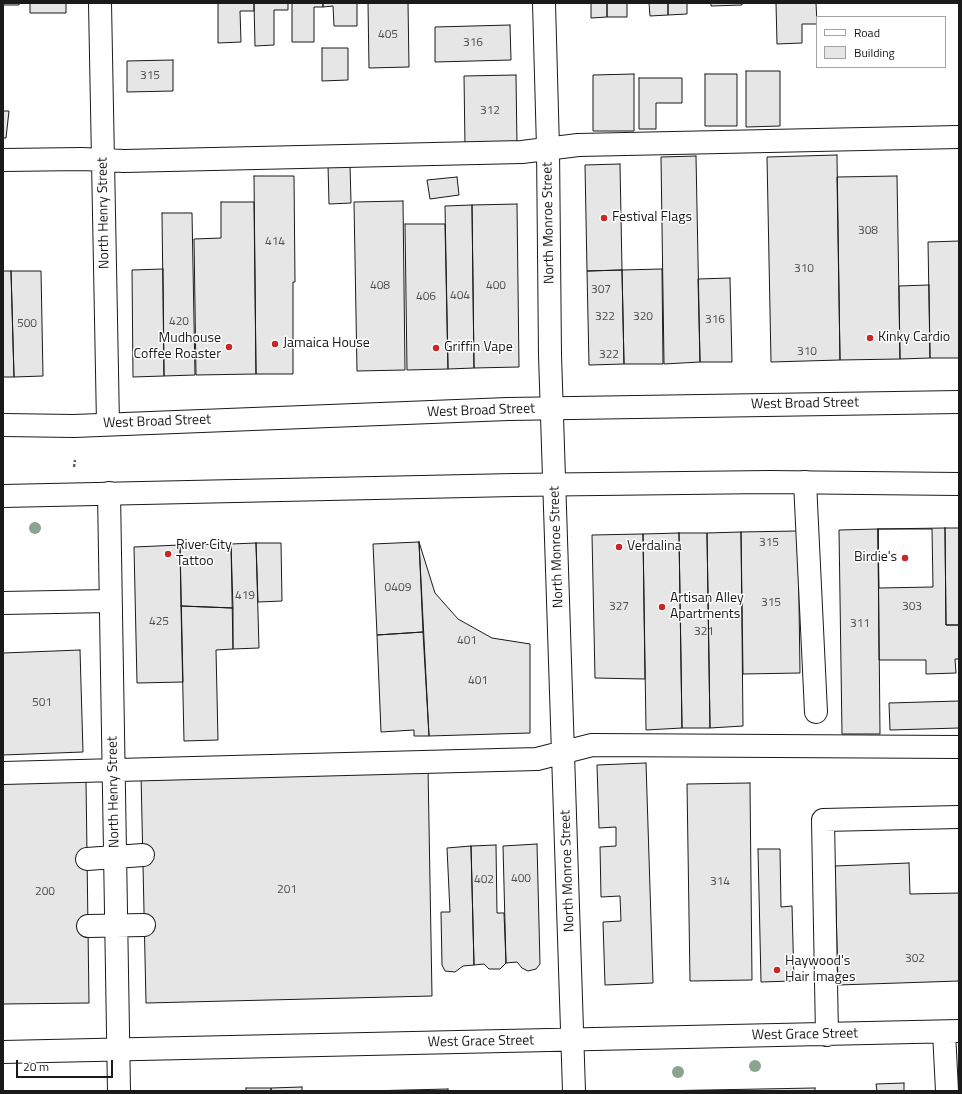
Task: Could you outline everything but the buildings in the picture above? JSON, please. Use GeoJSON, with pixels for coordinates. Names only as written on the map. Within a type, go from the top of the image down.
{"type":"FeatureCollection","features":[{"type":"Feature","properties":{"kind":"street","name":"North Henry Street"},"geometry":{"type":"LineString","coordinates":[[100,3],[108,424]]}},
{"type":"Feature","properties":{"kind":"street","name":"North Monroe Street"},"geometry":{"type":"LineString","coordinates":[[544,3],[552,409],[574,1091]]}},
{"type":"Feature","properties":{"kind":"street"},"geometry":{"type":"LineString","coordinates":[[3,160],[124,161],[522,152],[578,145],[959,137]]}},
{"type":"Feature","properties":{"kind":"street","name":"West Broad Street"},"geometry":{"type":"LineString","coordinates":[[3,425],[74,426],[552,409],[959,402]]}},
{"type":"Feature","properties":{"kind":"street"},"geometry":{"type":"LineString","coordinates":[[805,482],[816,712]]}},
{"type":"Feature","properties":{"kind":"street"},"geometry":{"type":"LineString","coordinates":[[3,496],[555,484],[805,482],[959,484]]}},
{"type":"Feature","properties":{"kind":"street","name":"North Henry Street"},"geometry":{"type":"LineString","coordinates":[[109,493],[119,1091]]}},
{"type":"Feature","properties":{"kind":"street"},"geometry":{"type":"LineString","coordinates":[[3,603],[110,601]]}},
{"type":"Feature","properties":{"kind":"street"},"geometry":{"type":"LineString","coordinates":[[3,773],[537,759],[592,745],[959,747]]}},
{"type":"Feature","properties":{"kind":"street"},"geometry":{"type":"LineString","coordinates":[[827,1035],[823,820],[959,817]]}},
{"type":"Feature","properties":{"kind":"street"},"geometry":{"type":"LineString","coordinates":[[87,859],[143,855]]}},
{"type":"Feature","properties":{"kind":"street"},"geometry":{"type":"LineString","coordinates":[[88,926],[144,925]]}},
{"type":"Feature","properties":{"kind":"street"},"geometry":{"type":"LineString","coordinates":[[947,1091],[951,1032]]}},
{"type":"Feature","properties":{"kind":"street","name":"West Grace Street"},"geometry":{"type":"LineString","coordinates":[[3,1052],[951,1032]]}},
{"type":"Feature","properties":{"kind":"place","name":"Festival Flags"},"geometry":{"type":"Point","coordinates":[604,218]}},
{"type":"Feature","properties":{"kind":"place","name":"Kinky Cardio"},"geometry":{"type":"Point","coordinates":[870,338]}},
{"type":"Feature","properties":{"kind":"place","name":"Jamaica House"},"geometry":{"type":"Point","coordinates":[275,344]}},
{"type":"Feature","properties":{"kind":"place","name":"Mudhouse Coffee Roaster"},"geometry":{"type":"Point","coordinates":[229,347]}},
{"type":"Feature","properties":{"kind":"place","name":"Griffin Vape"},"geometry":{"type":"Point","coordinates":[436,348]}},
{"type":"Feature","properties":{"kind":"place","name":"Verdalina"},"geometry":{"type":"Point","coordinates":[619,547]}},
{"type":"Feature","properties":{"kind":"place","name":"River City Tattoo"},"geometry":{"type":"Point","coordinates":[168,554]}},
{"type":"Feature","properties":{"kind":"place","name":"Birdie's"},"geometry":{"type":"Point","coordinates":[905,558]}},
{"type":"Feature","properties":{"kind":"place","name":"Artisan Alley Apartments"},"geometry":{"type":"Point","coordinates":[662,607]}},
{"type":"Feature","properties":{"kind":"place","name":"Haywood's Hair Images"},"geometry":{"type":"Point","coordinates":[777,970]}}]}
